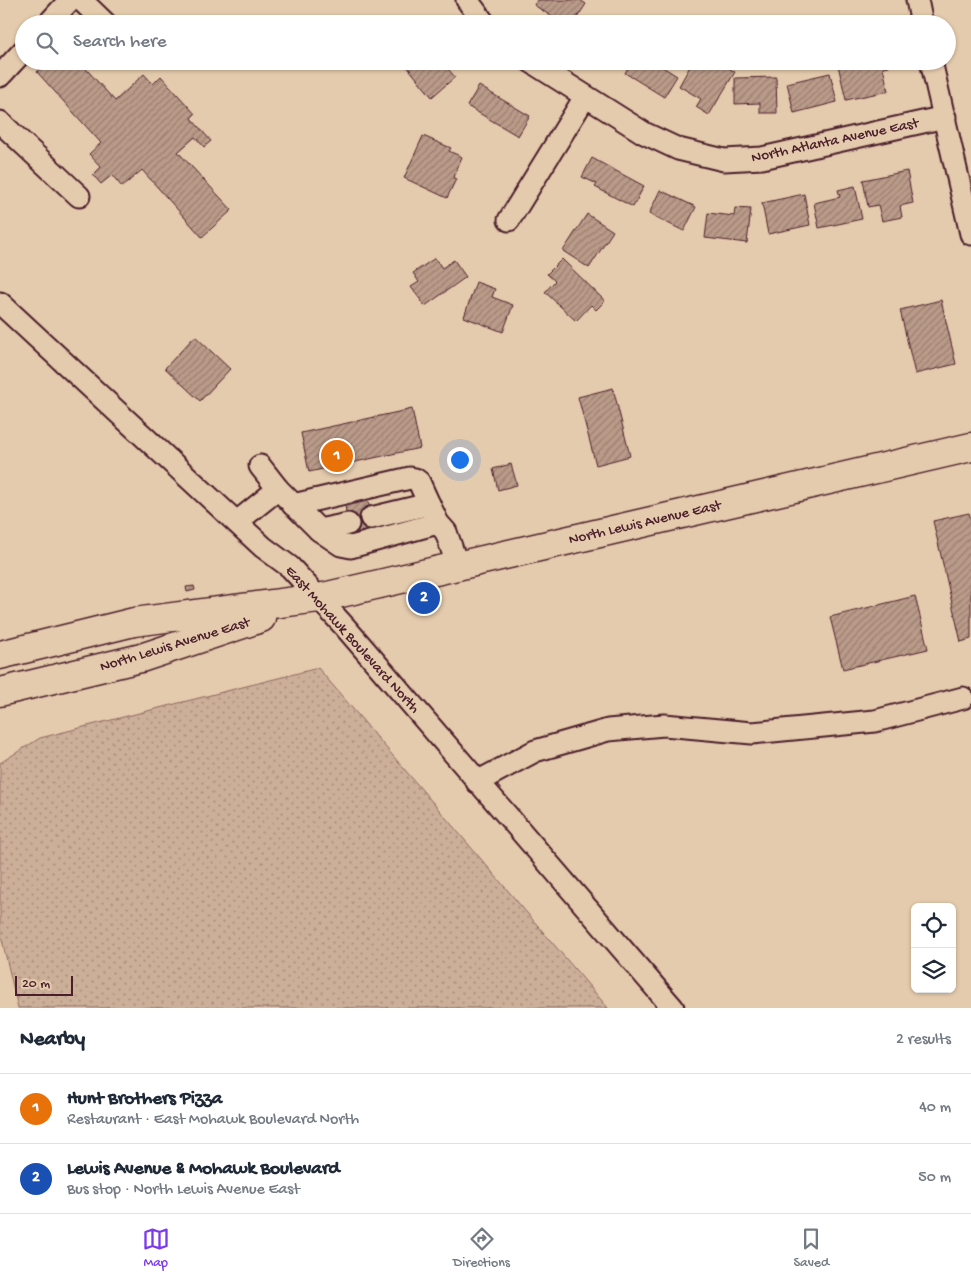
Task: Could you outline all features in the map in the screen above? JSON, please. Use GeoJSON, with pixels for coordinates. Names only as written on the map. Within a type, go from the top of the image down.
{"type":"FeatureCollection","features":[{"type":"Feature","properties":{"kind":"main road","name":"North Lewis Avenue East"},"geometry":{"type":"LineString","coordinates":[[0,655],[134,622],[319,598],[971,447]]}},
{"type":"Feature","properties":{"kind":"main road","name":"North Lewis Avenue East"},"geometry":{"type":"LineString","coordinates":[[0,692],[141,658],[319,598]]}},
{"type":"Feature","properties":{"kind":"street"},"geometry":{"type":"LineString","coordinates":[[56,15],[70,0]]}},
{"type":"Feature","properties":{"kind":"street"},"geometry":{"type":"LineString","coordinates":[[81,0],[97,15]]}},
{"type":"Feature","properties":{"kind":"street"},"geometry":{"type":"LineString","coordinates":[[467,0],[478,15]]}},
{"type":"Feature","properties":{"kind":"street"},"geometry":{"type":"LineString","coordinates":[[917,0],[920,15]]}},
{"type":"Feature","properties":{"kind":"street"},"geometry":{"type":"LineString","coordinates":[[0,76],[15,60]]}},
{"type":"Feature","properties":{"kind":"street","name":"North Atlanta Avenue East"},"geometry":{"type":"LineString","coordinates":[[544,70],[644,133],[678,149],[724,160],[762,158],[945,117]]}},
{"type":"Feature","properties":{"kind":"street"},"geometry":{"type":"LineString","coordinates":[[933,70],[971,234]]}},
{"type":"Feature","properties":{"kind":"street"},"geometry":{"type":"LineString","coordinates":[[509,220],[585,96]]}},
{"type":"Feature","properties":{"kind":"street"},"geometry":{"type":"LineString","coordinates":[[0,122],[79,196]]}},
{"type":"Feature","properties":{"kind":"street","name":"East Mohawk Boulevard North"},"geometry":{"type":"LineString","coordinates":[[0,303],[262,547],[290,567],[319,598],[672,1008]]}},
{"type":"Feature","properties":{"kind":"street"},"geometry":{"type":"LineString","coordinates":[[260,466],[293,505],[319,530],[341,545],[351,548],[438,523]]}},
{"type":"Feature","properties":{"kind":"street"},"geometry":{"type":"LineString","coordinates":[[293,505],[410,478],[415,479],[419,482],[438,523],[446,532],[458,567]]}},
{"type":"Feature","properties":{"kind":"street"},"geometry":{"type":"LineString","coordinates":[[237,522],[278,489]]}},
{"type":"Feature","properties":{"kind":"street"},"geometry":{"type":"LineString","coordinates":[[371,518],[429,504]]}},
{"type":"Feature","properties":{"kind":"street"},"geometry":{"type":"LineString","coordinates":[[319,530],[348,524]]}},
{"type":"Feature","properties":{"kind":"street"},"geometry":{"type":"LineString","coordinates":[[477,782],[534,751],[608,730],[664,725],[752,732],[875,720],[963,698]]}},
{"type":"Feature","properties":{"kind":"shaded area"},"geometry":{"type":"Polygon","coordinates":[[[318,668],[608,1008],[18,1008],[0,931],[0,763],[40,738],[318,668]]]}},
{"type":"Feature","properties":{"kind":"building"},"geometry":{"type":"Polygon","coordinates":[[[537,0],[580,0],[586,4],[579,15],[549,15],[534,5],[537,0]]]}},
{"type":"Feature","properties":{"kind":"building"},"geometry":{"type":"Polygon","coordinates":[[[39,70],[87,70],[115,101],[144,74],[153,84],[161,76],[195,114],[191,118],[211,141],[204,147],[195,137],[178,152],[232,210],[202,237],[142,170],[122,187],[112,175],[101,184],[93,175],[101,167],[89,154],[101,143],[37,72],[39,70]]]}},
{"type":"Feature","properties":{"kind":"building"},"geometry":{"type":"Polygon","coordinates":[[[410,70],[449,70],[455,77],[432,97],[410,70]]]}},
{"type":"Feature","properties":{"kind":"building"},"geometry":{"type":"Polygon","coordinates":[[[627,70],[667,70],[677,76],[664,97],[625,73],[627,70]]]}},
{"type":"Feature","properties":{"kind":"building"},"geometry":{"type":"Polygon","coordinates":[[[688,70],[732,70],[735,72],[709,115],[696,107],[701,99],[679,86],[688,70]]]}},
{"type":"Feature","properties":{"kind":"building"},"geometry":{"type":"Polygon","coordinates":[[[839,70],[884,70],[888,91],[846,100],[839,70]]]}},
{"type":"Feature","properties":{"kind":"building"},"geometry":{"type":"Polygon","coordinates":[[[830,73],[837,102],[794,113],[787,83],[830,73]]]}},
{"type":"Feature","properties":{"kind":"building"},"geometry":{"type":"Polygon","coordinates":[[[776,77],[777,113],[760,113],[760,103],[735,104],[735,78],[776,77]]]}},
{"type":"Feature","properties":{"kind":"building"},"geometry":{"type":"Polygon","coordinates":[[[479,86],[530,116],[518,136],[467,106],[479,86]]]}},
{"type":"Feature","properties":{"kind":"building"},"geometry":{"type":"Polygon","coordinates":[[[423,136],[451,148],[449,151],[462,157],[453,178],[456,179],[447,198],[404,178],[423,136]]]}},
{"type":"Feature","properties":{"kind":"building"},"geometry":{"type":"Polygon","coordinates":[[[592,158],[644,186],[633,207],[595,187],[597,184],[582,177],[592,158]]]}},
{"type":"Feature","properties":{"kind":"building"},"geometry":{"type":"Polygon","coordinates":[[[907,171],[913,203],[900,206],[902,217],[882,221],[878,205],[868,207],[863,180],[907,171]]]}},
{"type":"Feature","properties":{"kind":"building"},"geometry":{"type":"Polygon","coordinates":[[[855,186],[862,219],[819,228],[814,203],[840,197],[838,190],[855,186]]]}},
{"type":"Feature","properties":{"kind":"building"},"geometry":{"type":"Polygon","coordinates":[[[660,190],[696,207],[684,231],[649,214],[660,190]]]}},
{"type":"Feature","properties":{"kind":"building"},"geometry":{"type":"Polygon","coordinates":[[[804,194],[810,225],[768,234],[762,203],[804,194]]]}},
{"type":"Feature","properties":{"kind":"building"},"geometry":{"type":"Polygon","coordinates":[[[735,208],[751,209],[747,243],[705,238],[708,213],[734,216],[735,208]]]}},
{"type":"Feature","properties":{"kind":"building"},"geometry":{"type":"Polygon","coordinates":[[[587,214],[613,231],[589,268],[563,251],[587,214]]]}},
{"type":"Feature","properties":{"kind":"building"},"geometry":{"type":"Polygon","coordinates":[[[435,258],[442,268],[454,260],[466,277],[425,306],[411,287],[419,282],[413,273],[435,258]]]}},
{"type":"Feature","properties":{"kind":"building"},"geometry":{"type":"Polygon","coordinates":[[[562,259],[605,301],[596,310],[591,305],[576,321],[545,292],[555,281],[547,274],[562,259]]]}},
{"type":"Feature","properties":{"kind":"building"},"geometry":{"type":"Polygon","coordinates":[[[476,282],[495,289],[492,297],[513,305],[503,332],[464,317],[476,282]]]}},
{"type":"Feature","properties":{"kind":"building"},"geometry":{"type":"Polygon","coordinates":[[[941,300],[956,364],[915,374],[900,310],[941,300]]]}},
{"type":"Feature","properties":{"kind":"building"},"geometry":{"type":"Polygon","coordinates":[[[195,336],[230,369],[200,401],[165,368],[195,336]]]}},
{"type":"Feature","properties":{"kind":"building"},"geometry":{"type":"Polygon","coordinates":[[[613,388],[630,456],[596,465],[578,397],[613,388]]]}},
{"type":"Feature","properties":{"kind":"building"},"geometry":{"type":"Polygon","coordinates":[[[412,409],[420,448],[309,472],[301,433],[412,409]]]}},
{"type":"Feature","properties":{"kind":"building"},"geometry":{"type":"Polygon","coordinates":[[[511,464],[517,485],[498,490],[493,469],[511,464]]]}},
{"type":"Feature","properties":{"kind":"building"},"geometry":{"type":"Polygon","coordinates":[[[368,501],[375,533],[351,538],[345,506],[368,501]]]}},
{"type":"Feature","properties":{"kind":"building"},"geometry":{"type":"Polygon","coordinates":[[[969,513],[971,520],[971,639],[961,642],[933,521],[969,513]]]}},
{"type":"Feature","properties":{"kind":"building"},"geometry":{"type":"Polygon","coordinates":[[[194,586],[195,590],[187,592],[186,587],[194,586]]]}},
{"type":"Feature","properties":{"kind":"building"},"geometry":{"type":"Polygon","coordinates":[[[915,596],[928,649],[843,669],[830,617],[915,596]]]}},
{"type":"Feature","properties":{"kind":"building"},"geometry":{"type":"Polygon","coordinates":[[[430,604],[431,608],[424,610],[423,606],[430,604]]]}},
{"type":"Feature","properties":{"kind":"place","name":"Hunt Brothers Pizza"},"geometry":{"type":"Point","coordinates":[337,456]}},
{"type":"Feature","properties":{"kind":"place","name":"Lewis Avenue & Mohawk Boulevard"},"geometry":{"type":"Point","coordinates":[424,598]}}]}
